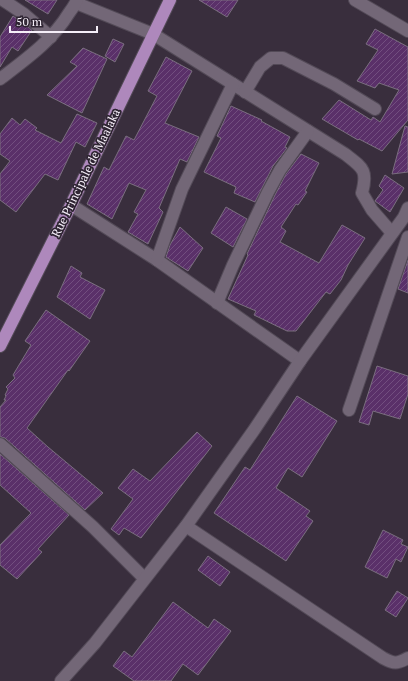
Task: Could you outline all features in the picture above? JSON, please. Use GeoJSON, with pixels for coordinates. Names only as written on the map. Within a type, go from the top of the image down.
{"type":"FeatureCollection","features":[{"type":"Feature","properties":{"kind":"main road","name":"Rue Principale de Maalaka"},"geometry":{"type":"LineString","coordinates":[[0,346],[4,328],[71,206],[170,0]]}},
{"type":"Feature","properties":{"kind":"street"},"geometry":{"type":"LineString","coordinates":[[3,0],[24,14],[51,37]]}},
{"type":"Feature","properties":{"kind":"street"},"geometry":{"type":"LineString","coordinates":[[355,0],[408,31]]}},
{"type":"Feature","properties":{"kind":"street"},"geometry":{"type":"LineString","coordinates":[[0,79],[51,37],[62,24],[76,1],[153,34],[345,154],[359,165],[364,174],[365,181],[362,193],[363,197],[392,233]]}},
{"type":"Feature","properties":{"kind":"street"},"geometry":{"type":"LineString","coordinates":[[245,92],[260,67],[270,58],[283,58],[334,84],[375,109]]}},
{"type":"Feature","properties":{"kind":"street"},"geometry":{"type":"LineString","coordinates":[[157,260],[182,189],[233,84]]}},
{"type":"Feature","properties":{"kind":"street"},"geometry":{"type":"LineString","coordinates":[[217,303],[233,265],[268,192],[280,170],[308,131]]}},
{"type":"Feature","properties":{"kind":"street"},"geometry":{"type":"LineString","coordinates":[[71,206],[157,260],[300,361]]}},
{"type":"Feature","properties":{"kind":"street"},"geometry":{"type":"LineString","coordinates":[[61,681],[95,643],[144,578],[186,526],[254,430],[300,361],[392,233],[407,215]]}},
{"type":"Feature","properties":{"kind":"street"},"geometry":{"type":"LineString","coordinates":[[349,410],[408,237]]}},
{"type":"Feature","properties":{"kind":"street"},"geometry":{"type":"LineString","coordinates":[[0,444],[93,527],[144,578]]}},
{"type":"Feature","properties":{"kind":"street"},"geometry":{"type":"LineString","coordinates":[[186,526],[383,658],[392,662],[400,662],[408,658]]}},
{"type":"Feature","properties":{"kind":"building"},"geometry":{"type":"Polygon","coordinates":[[[25,0],[57,0],[48,14],[25,0]]]}},
{"type":"Feature","properties":{"kind":"building"},"geometry":{"type":"Polygon","coordinates":[[[199,0],[238,0],[227,17],[199,0]]]}},
{"type":"Feature","properties":{"kind":"building"},"geometry":{"type":"Polygon","coordinates":[[[13,16],[32,30],[18,51],[12,47],[0,67],[0,37],[13,16]]]}},
{"type":"Feature","properties":{"kind":"building"},"geometry":{"type":"Polygon","coordinates":[[[375,29],[408,47],[408,120],[382,151],[359,139],[358,140],[322,119],[339,100],[371,120],[373,117],[380,122],[399,90],[379,83],[375,88],[357,81],[378,50],[366,44],[375,29]]]}},
{"type":"Feature","properties":{"kind":"building"},"geometry":{"type":"Polygon","coordinates":[[[113,39],[124,44],[115,62],[105,56],[113,39]]]}},
{"type":"Feature","properties":{"kind":"building"},"geometry":{"type":"Polygon","coordinates":[[[83,48],[107,59],[82,113],[47,95],[77,66],[70,62],[83,48]]]}},
{"type":"Feature","properties":{"kind":"building"},"geometry":{"type":"Polygon","coordinates":[[[166,57],[192,71],[165,123],[199,137],[187,162],[180,159],[159,208],[163,212],[148,244],[128,232],[138,214],[134,212],[146,190],[129,183],[112,219],[87,204],[104,167],[109,170],[126,136],[134,140],[157,96],[148,91],[166,57]]]}},
{"type":"Feature","properties":{"kind":"building"},"geometry":{"type":"Polygon","coordinates":[[[231,106],[262,120],[261,121],[290,137],[285,147],[287,148],[273,166],[255,202],[234,193],[236,187],[204,172],[221,138],[217,136],[231,106]]]}},
{"type":"Feature","properties":{"kind":"building"},"geometry":{"type":"Polygon","coordinates":[[[77,114],[97,123],[85,147],[76,142],[58,180],[45,174],[16,212],[0,200],[0,174],[10,161],[0,154],[0,134],[12,118],[20,125],[25,119],[37,128],[35,130],[61,143],[77,114]]]}},
{"type":"Feature","properties":{"kind":"building"},"geometry":{"type":"Polygon","coordinates":[[[405,126],[408,127],[408,172],[392,174],[405,126]]]}},
{"type":"Feature","properties":{"kind":"building"},"geometry":{"type":"Polygon","coordinates":[[[301,154],[319,163],[305,191],[307,192],[298,205],[296,204],[281,227],[286,231],[280,242],[319,263],[342,225],[365,238],[348,265],[341,280],[330,294],[326,292],[296,331],[287,331],[254,315],[256,311],[228,299],[248,255],[247,254],[275,195],[286,174],[301,154]]]}},
{"type":"Feature","properties":{"kind":"building"},"geometry":{"type":"Polygon","coordinates":[[[385,175],[404,188],[390,212],[375,201],[383,190],[379,186],[385,175]]]}},
{"type":"Feature","properties":{"kind":"building"},"geometry":{"type":"Polygon","coordinates":[[[226,207],[247,219],[233,247],[211,233],[226,207]]]}},
{"type":"Feature","properties":{"kind":"building"},"geometry":{"type":"Polygon","coordinates":[[[180,227],[203,248],[188,271],[166,257],[170,245],[180,227]]]}},
{"type":"Feature","properties":{"kind":"building"},"geometry":{"type":"Polygon","coordinates":[[[408,260],[408,293],[398,289],[408,260]]]}},
{"type":"Feature","properties":{"kind":"building"},"geometry":{"type":"Polygon","coordinates":[[[71,266],[82,273],[80,277],[105,290],[90,319],[57,297],[71,266]]]}},
{"type":"Feature","properties":{"kind":"building"},"geometry":{"type":"Polygon","coordinates":[[[46,310],[90,341],[27,428],[103,493],[85,510],[5,438],[0,437],[0,407],[6,400],[4,400],[8,389],[6,387],[15,378],[13,375],[31,345],[25,341],[46,310]]]}},
{"type":"Feature","properties":{"kind":"building"},"geometry":{"type":"Polygon","coordinates":[[[377,366],[408,376],[408,394],[400,419],[373,411],[369,425],[359,422],[377,366]]]}},
{"type":"Feature","properties":{"kind":"building"},"geometry":{"type":"Polygon","coordinates":[[[297,396],[337,421],[302,477],[288,468],[276,488],[310,511],[306,516],[313,521],[286,561],[214,513],[245,467],[250,470],[297,396]]]}},
{"type":"Feature","properties":{"kind":"building"},"geometry":{"type":"Polygon","coordinates":[[[197,432],[212,446],[141,538],[124,528],[119,535],[111,529],[133,499],[118,488],[133,469],[150,481],[197,432]]]}},
{"type":"Feature","properties":{"kind":"building"},"geometry":{"type":"Polygon","coordinates":[[[0,454],[69,515],[38,549],[42,552],[17,579],[0,565],[0,545],[31,513],[0,485],[0,454]]]}},
{"type":"Feature","properties":{"kind":"building"},"geometry":{"type":"Polygon","coordinates":[[[383,530],[403,540],[401,544],[408,547],[401,562],[396,559],[387,578],[365,567],[383,530]]]}},
{"type":"Feature","properties":{"kind":"building"},"geometry":{"type":"Polygon","coordinates":[[[208,556],[230,572],[220,586],[198,570],[208,556]]]}},
{"type":"Feature","properties":{"kind":"building"},"geometry":{"type":"Polygon","coordinates":[[[397,591],[408,598],[396,617],[385,610],[397,591]]]}},
{"type":"Feature","properties":{"kind":"building"},"geometry":{"type":"Polygon","coordinates":[[[173,602],[208,628],[214,619],[231,631],[198,675],[183,664],[171,681],[134,681],[113,666],[124,651],[132,657],[173,602]]]}}]}
